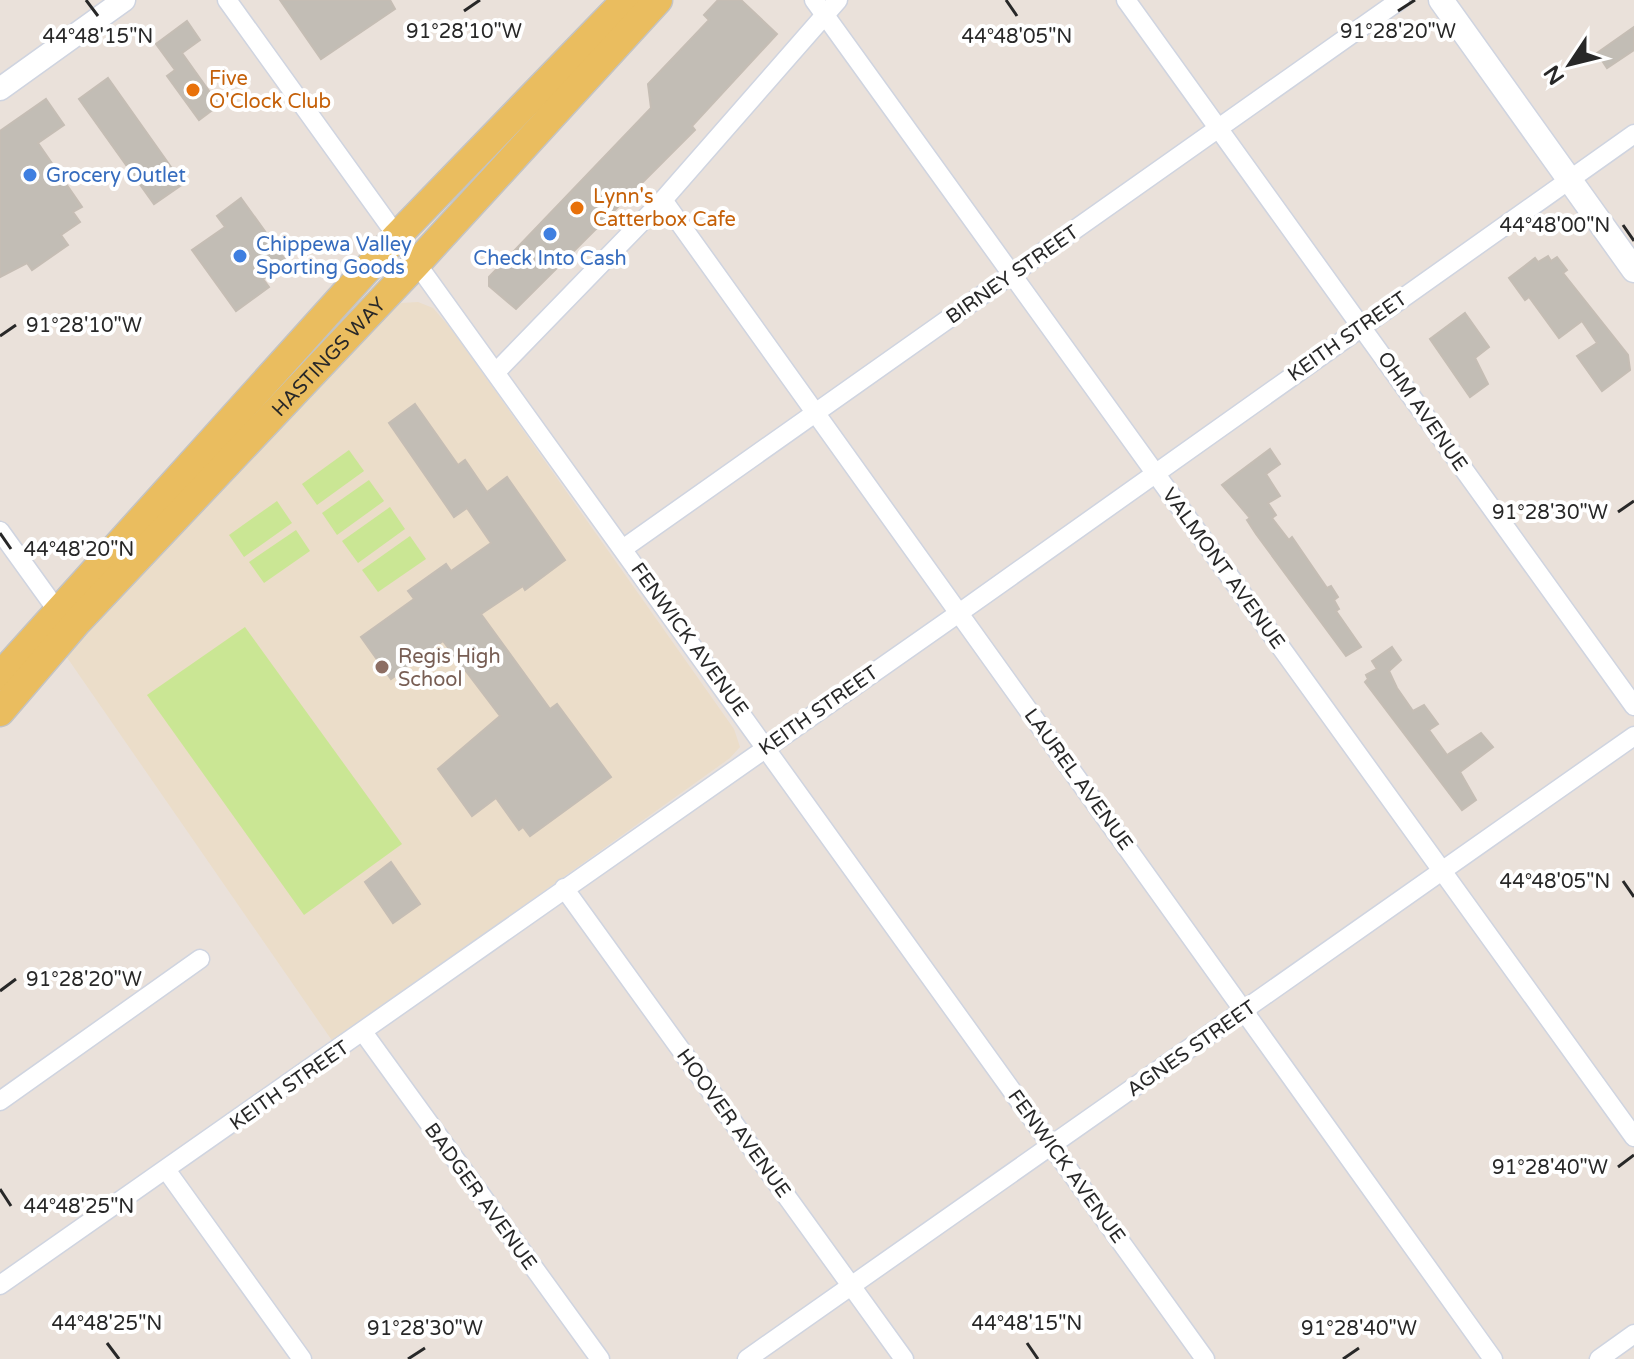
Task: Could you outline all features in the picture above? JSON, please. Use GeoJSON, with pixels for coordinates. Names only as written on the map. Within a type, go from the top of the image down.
{"type":"FeatureCollection","features":[{"type":"Feature","properties":{"kind":"main road","name":"HASTINGS WAY"},"geometry":{"type":"LineString","coordinates":[[0,676],[397,236],[626,0]]}},
{"type":"Feature","properties":{"kind":"main road","name":"HASTINGS WAY"},"geometry":{"type":"LineString","coordinates":[[0,712],[78,621],[417,263],[658,0]]}},
{"type":"Feature","properties":{"kind":"main road"},"geometry":{"type":"LineString","coordinates":[[1441,0],[1634,270]]}},
{"type":"Feature","properties":{"kind":"main road"},"geometry":{"type":"LineString","coordinates":[[0,702],[54,637],[62,620],[59,613]]}},
{"type":"Feature","properties":{"kind":"street"},"geometry":{"type":"LineString","coordinates":[[0,89],[124,0]]}},
{"type":"Feature","properties":{"kind":"street","name":"FENWICK AVENUE"},"geometry":{"type":"LineString","coordinates":[[227,0],[1205,1359]]}},
{"type":"Feature","properties":{"kind":"street","name":"VALMONT AVENUE"},"geometry":{"type":"LineString","coordinates":[[814,0],[1634,1137]]}},
{"type":"Feature","properties":{"kind":"street"},"geometry":{"type":"LineString","coordinates":[[496,372],[663,200],[826,18],[838,0]]}},
{"type":"Feature","properties":{"kind":"street","name":"OHM AVENUE"},"geometry":{"type":"LineString","coordinates":[[1126,0],[1634,706]]}},
{"type":"Feature","properties":{"kind":"street","name":"BIRNEY STREET"},"geometry":{"type":"LineString","coordinates":[[624,548],[1400,0]]}},
{"type":"Feature","properties":{"kind":"street","name":"KEITH STREET"},"geometry":{"type":"LineString","coordinates":[[0,1285],[167,1171],[1634,134]]}},
{"type":"Feature","properties":{"kind":"street","name":"LAUREL AVENUE"},"geometry":{"type":"LineString","coordinates":[[663,200],[1493,1359]]}},
{"type":"Feature","properties":{"kind":"street"},"geometry":{"type":"LineString","coordinates":[[0,531],[59,613]]}},
{"type":"Feature","properties":{"kind":"street","name":"AGNES STREET"},"geometry":{"type":"LineString","coordinates":[[747,1359],[1634,736]]}},
{"type":"Feature","properties":{"kind":"street","name":"HOOVER AVENUE"},"geometry":{"type":"LineString","coordinates":[[564,888],[904,1359]]}},
{"type":"Feature","properties":{"kind":"street"},"geometry":{"type":"LineString","coordinates":[[0,1101],[200,959]]}},
{"type":"Feature","properties":{"kind":"street","name":"BADGER AVENUE"},"geometry":{"type":"LineString","coordinates":[[363,1032],[600,1359]]}},
{"type":"Feature","properties":{"kind":"street"},"geometry":{"type":"LineString","coordinates":[[167,1171],[302,1359]]}},
{"type":"Feature","properties":{"kind":"street"},"geometry":{"type":"LineString","coordinates":[[1599,1359],[1634,1334]]}},
{"type":"Feature","properties":{"kind":"shaded area","name":"Regis High School"},"geometry":{"type":"Polygon","coordinates":[[[418,302],[433,308],[453,331],[734,729],[740,747],[730,758],[333,1042],[66,656],[256,450],[305,404],[393,309],[401,303],[418,302]]]}},
{"type":"Feature","properties":{"kind":"green space"},"geometry":{"type":"Polygon","coordinates":[[[349,450],[364,471],[317,505],[302,484],[349,450]]]}},
{"type":"Feature","properties":{"kind":"green space"},"geometry":{"type":"Polygon","coordinates":[[[369,480],[384,501],[337,535],[322,513],[369,480]]]}},
{"type":"Feature","properties":{"kind":"green space"},"geometry":{"type":"Polygon","coordinates":[[[277,501],[292,523],[244,557],[229,535],[277,501]]]}},
{"type":"Feature","properties":{"kind":"green space"},"geometry":{"type":"Polygon","coordinates":[[[390,507],[405,529],[358,563],[342,541],[390,507]]]}},
{"type":"Feature","properties":{"kind":"green space"},"geometry":{"type":"Polygon","coordinates":[[[296,530],[310,551],[264,583],[249,562],[296,530]]]}},
{"type":"Feature","properties":{"kind":"green space"},"geometry":{"type":"Polygon","coordinates":[[[410,536],[426,559],[378,592],[362,570],[410,536]]]}},
{"type":"Feature","properties":{"kind":"green space"},"geometry":{"type":"Polygon","coordinates":[[[245,627],[402,844],[304,915],[147,695],[245,627]]]}},
{"type":"Feature","properties":{"kind":"building"},"geometry":{"type":"Polygon","coordinates":[[[280,0],[390,0],[395,9],[321,59],[280,0]]]}},
{"type":"Feature","properties":{"kind":"building"},"geometry":{"type":"Polygon","coordinates":[[[718,0],[741,0],[777,34],[692,126],[695,130],[516,309],[489,286],[489,277],[651,108],[648,84],[709,20],[704,15],[718,0]]]}},
{"type":"Feature","properties":{"kind":"building"},"geometry":{"type":"Polygon","coordinates":[[[187,21],[200,40],[182,53],[219,105],[199,120],[167,76],[175,70],[156,44],[187,21]]]}},
{"type":"Feature","properties":{"kind":"building"},"geometry":{"type":"Polygon","coordinates":[[[1634,27],[1634,50],[1607,68],[1597,53],[1634,27]]]}},
{"type":"Feature","properties":{"kind":"building"},"geometry":{"type":"Polygon","coordinates":[[[108,78],[183,184],[154,204],[79,99],[108,78]]]}},
{"type":"Feature","properties":{"kind":"building","name":"Grocery Outlet"},"geometry":{"type":"Polygon","coordinates":[[[46,99],[64,125],[38,143],[82,207],[73,212],[80,222],[61,235],[68,245],[32,270],[27,263],[0,277],[0,131],[46,99]]]}},
{"type":"Feature","properties":{"kind":"building","name":"Chippewa Valley Sporting Goods"},"geometry":{"type":"Polygon","coordinates":[[[241,198],[287,262],[263,279],[269,287],[236,311],[192,250],[225,227],[217,216],[241,198]]]}},
{"type":"Feature","properties":{"kind":"building"},"geometry":{"type":"Polygon","coordinates":[[[1548,256],[1551,261],[1557,257],[1567,270],[1563,273],[1628,355],[1630,370],[1602,391],[1577,356],[1597,343],[1582,321],[1559,338],[1529,297],[1525,300],[1509,278],[1535,258],[1538,262],[1548,256]]]}},
{"type":"Feature","properties":{"kind":"building"},"geometry":{"type":"Polygon","coordinates":[[[1465,313],[1489,347],[1475,358],[1488,384],[1470,397],[1430,339],[1465,313]]]}},
{"type":"Feature","properties":{"kind":"building"},"geometry":{"type":"Polygon","coordinates":[[[415,404],[458,465],[465,460],[487,492],[507,477],[565,560],[525,590],[523,586],[481,614],[550,709],[557,704],[611,777],[530,836],[523,827],[519,830],[496,798],[472,816],[438,769],[500,716],[443,641],[391,679],[361,637],[414,599],[408,591],[446,564],[451,571],[491,543],[467,508],[454,517],[389,423],[415,404]]]}},
{"type":"Feature","properties":{"kind":"building"},"geometry":{"type":"Polygon","coordinates":[[[1270,449],[1280,464],[1266,474],[1280,496],[1268,503],[1276,515],[1272,518],[1289,540],[1292,537],[1327,588],[1331,586],[1338,597],[1334,600],[1339,609],[1336,611],[1361,647],[1346,656],[1256,534],[1247,520],[1250,518],[1222,485],[1270,449]]]}},
{"type":"Feature","properties":{"kind":"building"},"geometry":{"type":"Polygon","coordinates":[[[1392,647],[1401,660],[1389,671],[1397,688],[1413,711],[1424,705],[1438,724],[1429,730],[1447,755],[1481,733],[1493,747],[1460,772],[1476,800],[1462,810],[1365,682],[1368,679],[1366,675],[1377,669],[1372,661],[1392,647]]]}},
{"type":"Feature","properties":{"kind":"building"},"geometry":{"type":"Polygon","coordinates":[[[391,862],[420,904],[393,923],[365,882],[391,862]]]}},
{"type":"Feature","properties":{"kind":"place","name":"Five O'Clock Club"},"geometry":{"type":"Point","coordinates":[193,90]}},
{"type":"Feature","properties":{"kind":"place","name":"Grocery Outlet"},"geometry":{"type":"Point","coordinates":[30,175]}},
{"type":"Feature","properties":{"kind":"place","name":"Lynn's Catterbox Cafe"},"geometry":{"type":"Point","coordinates":[577,208]}},
{"type":"Feature","properties":{"kind":"place","name":"Check Into Cash"},"geometry":{"type":"Point","coordinates":[550,234]}},
{"type":"Feature","properties":{"kind":"place","name":"Chippewa Valley Sporting Goods"},"geometry":{"type":"Point","coordinates":[240,256]}},
{"type":"Feature","properties":{"kind":"place","name":"Regis High School"},"geometry":{"type":"Point","coordinates":[382,667]}}]}
